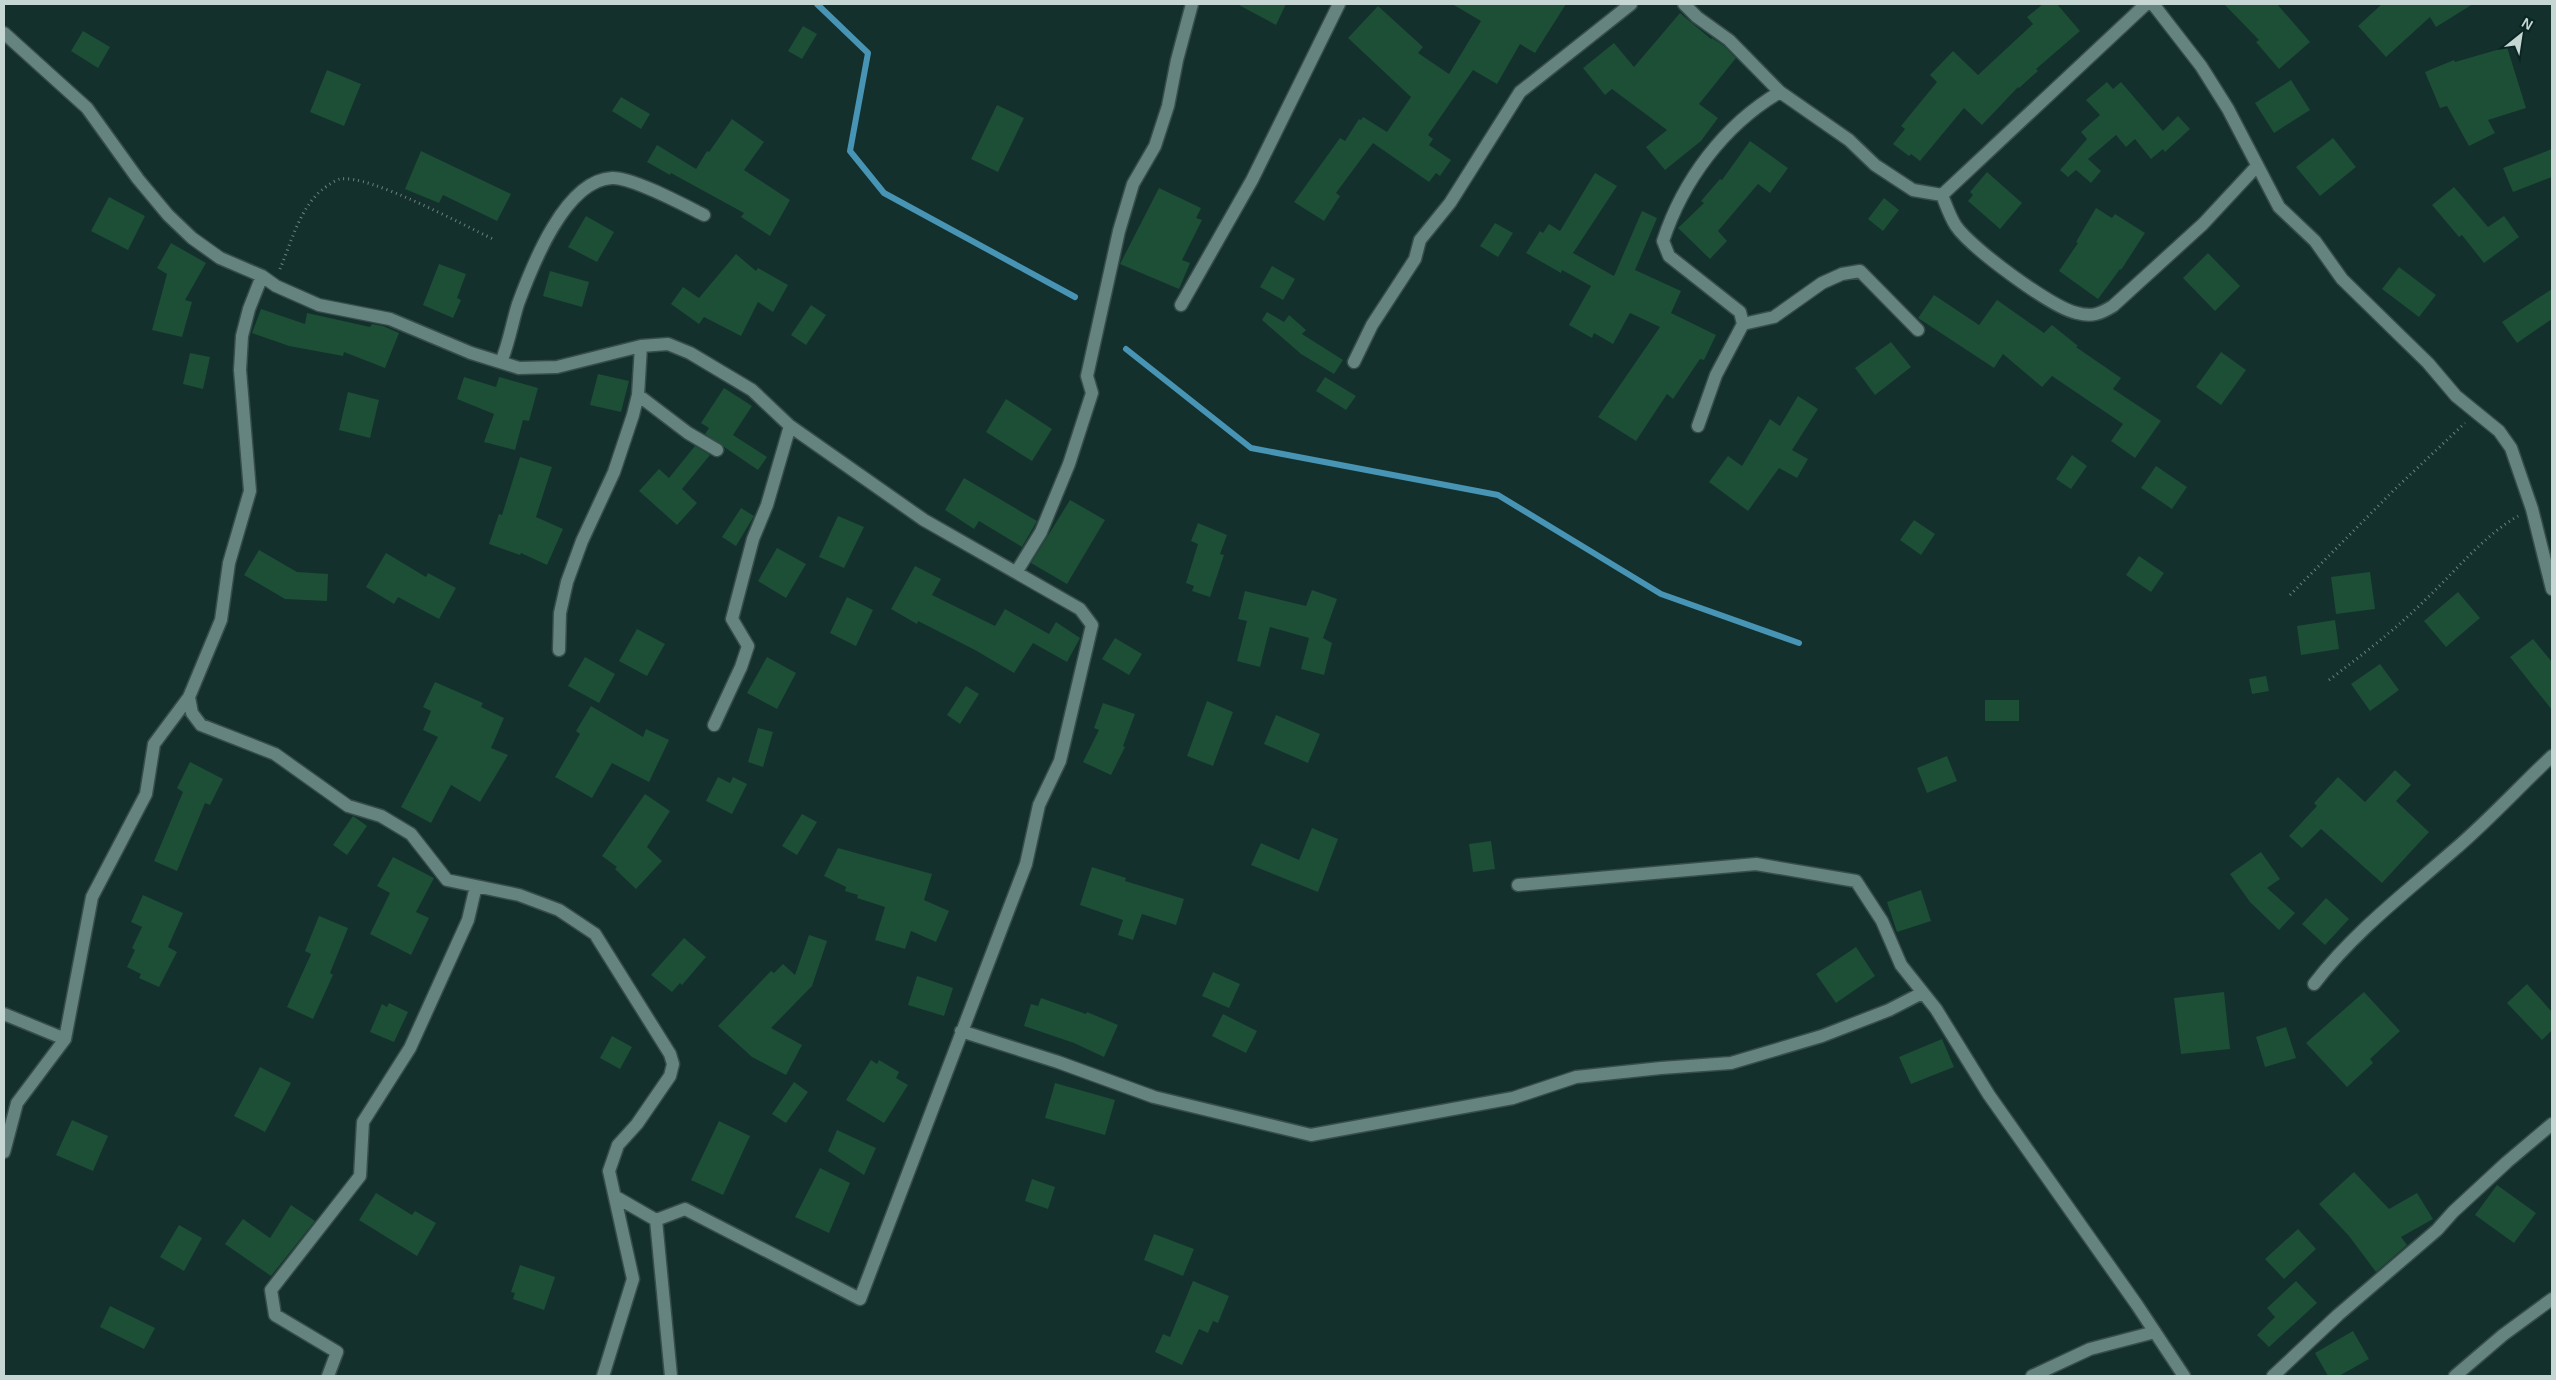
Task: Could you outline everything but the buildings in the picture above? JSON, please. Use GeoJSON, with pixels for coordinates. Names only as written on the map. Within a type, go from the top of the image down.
{"type":"FeatureCollection","features":[{"type":"Feature","properties":{"kind":"street"},"geometry":{"type":"LineString","coordinates":[[1017,571],[1041,532],[1069,464],[1092,393],[1087,376],[1119,231],[1133,184],[1155,146],[1168,106],[1176,60],[1192,4]]}},
{"type":"Feature","properties":{"kind":"street"},"geometry":{"type":"LineString","coordinates":[[1181,305],[1252,180],[1339,4]]}},
{"type":"Feature","properties":{"kind":"street"},"geometry":{"type":"LineString","coordinates":[[1354,362],[1372,325],[1415,259],[1420,240],[1450,203],[1520,92],[1632,4]]}},
{"type":"Feature","properties":{"kind":"street"},"geometry":{"type":"LineString","coordinates":[[1684,4],[1697,17],[1729,40],[1780,92],[1849,140],[1875,165],[1913,190],[1942,195]]}},
{"type":"Feature","properties":{"kind":"street"},"geometry":{"type":"LineString","coordinates":[[1942,195],[2146,4]]}},
{"type":"Feature","properties":{"kind":"street"},"geometry":{"type":"LineString","coordinates":[[2153,4],[2201,66],[2228,109],[2278,208],[2315,241],[2342,279],[2428,363],[2456,396],[2499,431],[2511,448],[2532,509],[2552,589]]}},
{"type":"Feature","properties":{"kind":"street"},"geometry":{"type":"LineString","coordinates":[[4,33],[87,108],[138,179],[168,215],[192,238],[220,258],[262,276],[276,286],[319,305],[390,319],[471,353],[519,368],[557,367],[641,346],[668,344],[697,357],[752,390],[790,426],[924,520],[1080,608],[1092,625],[1060,761],[1039,805],[1026,864],[860,1300],[686,1209],[656,1220]]}},
{"type":"Feature","properties":{"kind":"street"},"geometry":{"type":"LineString","coordinates":[[1698,426],[1716,375],[1743,324],[1740,312],[1669,256],[1663,241],[1673,211],[1711,150],[1761,103],[1780,92]]}},
{"type":"Feature","properties":{"kind":"street"},"geometry":{"type":"LineString","coordinates":[[1942,195],[1955,225],[1988,258],[2062,306],[2076,313],[2100,315],[2113,306],[2203,224],[2257,166]]}},
{"type":"Feature","properties":{"kind":"street"},"geometry":{"type":"LineString","coordinates":[[501,362],[509,342],[518,306],[534,264],[554,225],[575,198],[592,182],[614,177],[651,189],[704,215]]}},
{"type":"Feature","properties":{"kind":"street"},"geometry":{"type":"LineString","coordinates":[[1743,324],[1774,317],[1822,283],[1842,274],[1860,271],[1918,330]]}},
{"type":"Feature","properties":{"kind":"street"},"geometry":{"type":"LineString","coordinates":[[4,1152],[16,1103],[66,1039],[92,897],[146,794],[154,744],[189,697],[221,620],[230,562],[250,491],[240,370],[242,336],[249,308],[262,276]]}},
{"type":"Feature","properties":{"kind":"street"},"geometry":{"type":"LineString","coordinates":[[559,650],[560,613],[567,582],[582,541],[614,472],[638,395],[641,346]]}},
{"type":"Feature","properties":{"kind":"street"},"geometry":{"type":"LineString","coordinates":[[638,395],[688,433],[717,450]]}},
{"type":"Feature","properties":{"kind":"street"},"geometry":{"type":"LineString","coordinates":[[714,725],[741,667],[748,646],[732,619],[752,539],[767,504],[790,426]]}},
{"type":"Feature","properties":{"kind":"street"},"geometry":{"type":"LineString","coordinates":[[189,697],[192,713],[201,725],[275,754],[348,806],[381,816],[411,834],[447,880],[519,895],[560,910],[595,934],[670,1054],[673,1064],[670,1076],[637,1124],[618,1145],[609,1171],[634,1279],[603,1376]]}},
{"type":"Feature","properties":{"kind":"street"},"geometry":{"type":"LineString","coordinates":[[2314,984],[2331,962],[2381,912],[2455,850],[2552,756]]}},
{"type":"Feature","properties":{"kind":"street"},"geometry":{"type":"LineString","coordinates":[[1518,885],[1756,864],[1856,880],[1882,921],[1901,965],[1936,1009],[1989,1095],[2184,1376]]}},
{"type":"Feature","properties":{"kind":"street"},"geometry":{"type":"LineString","coordinates":[[328,1376],[337,1352],[275,1315],[271,1290],[360,1176],[363,1122],[410,1048],[468,920],[476,886]]}},
{"type":"Feature","properties":{"kind":"street"},"geometry":{"type":"LineString","coordinates":[[961,1031],[1058,1062],[1154,1097],[1312,1135],[1513,1098],[1576,1077],[1731,1063],[1822,1036],[1889,1010],[1922,993]]}},
{"type":"Feature","properties":{"kind":"street"},"geometry":{"type":"LineString","coordinates":[[4,1014],[66,1039]]}},
{"type":"Feature","properties":{"kind":"street"},"geometry":{"type":"LineString","coordinates":[[2273,1376],[2338,1315],[2437,1230],[2453,1212],[2507,1162],[2552,1124]]}},
{"type":"Feature","properties":{"kind":"street"},"geometry":{"type":"LineString","coordinates":[[616,1197],[656,1220]]}},
{"type":"Feature","properties":{"kind":"street"},"geometry":{"type":"LineString","coordinates":[[656,1220],[670,1376]]}},
{"type":"Feature","properties":{"kind":"street"},"geometry":{"type":"LineString","coordinates":[[2455,1376],[2503,1335],[2552,1299]]}},
{"type":"Feature","properties":{"kind":"street"},"geometry":{"type":"LineString","coordinates":[[2032,1376],[2090,1348],[2155,1332]]}},
{"type":"Feature","properties":{"kind":"path"},"geometry":{"type":"LineString","coordinates":[[262,276],[279,271],[304,211],[322,189],[340,180],[363,181],[493,239]]}},
{"type":"Feature","properties":{"kind":"path"},"geometry":{"type":"LineString","coordinates":[[2290,595],[2395,489],[2462,427],[2474,410]]}},
{"type":"Feature","properties":{"kind":"path"},"geometry":{"type":"LineString","coordinates":[[2329,680],[2417,608],[2498,527],[2532,509]]}},
{"type":"Feature","properties":{"kind":"waterway"},"geometry":{"type":"LineString","coordinates":[[817,4],[868,53],[850,151],[884,193],[1075,297]]}},
{"type":"Feature","properties":{"kind":"waterway"},"geometry":{"type":"LineString","coordinates":[[1126,349],[1251,448],[1498,495],[1661,594],[1799,643]]}}]}
